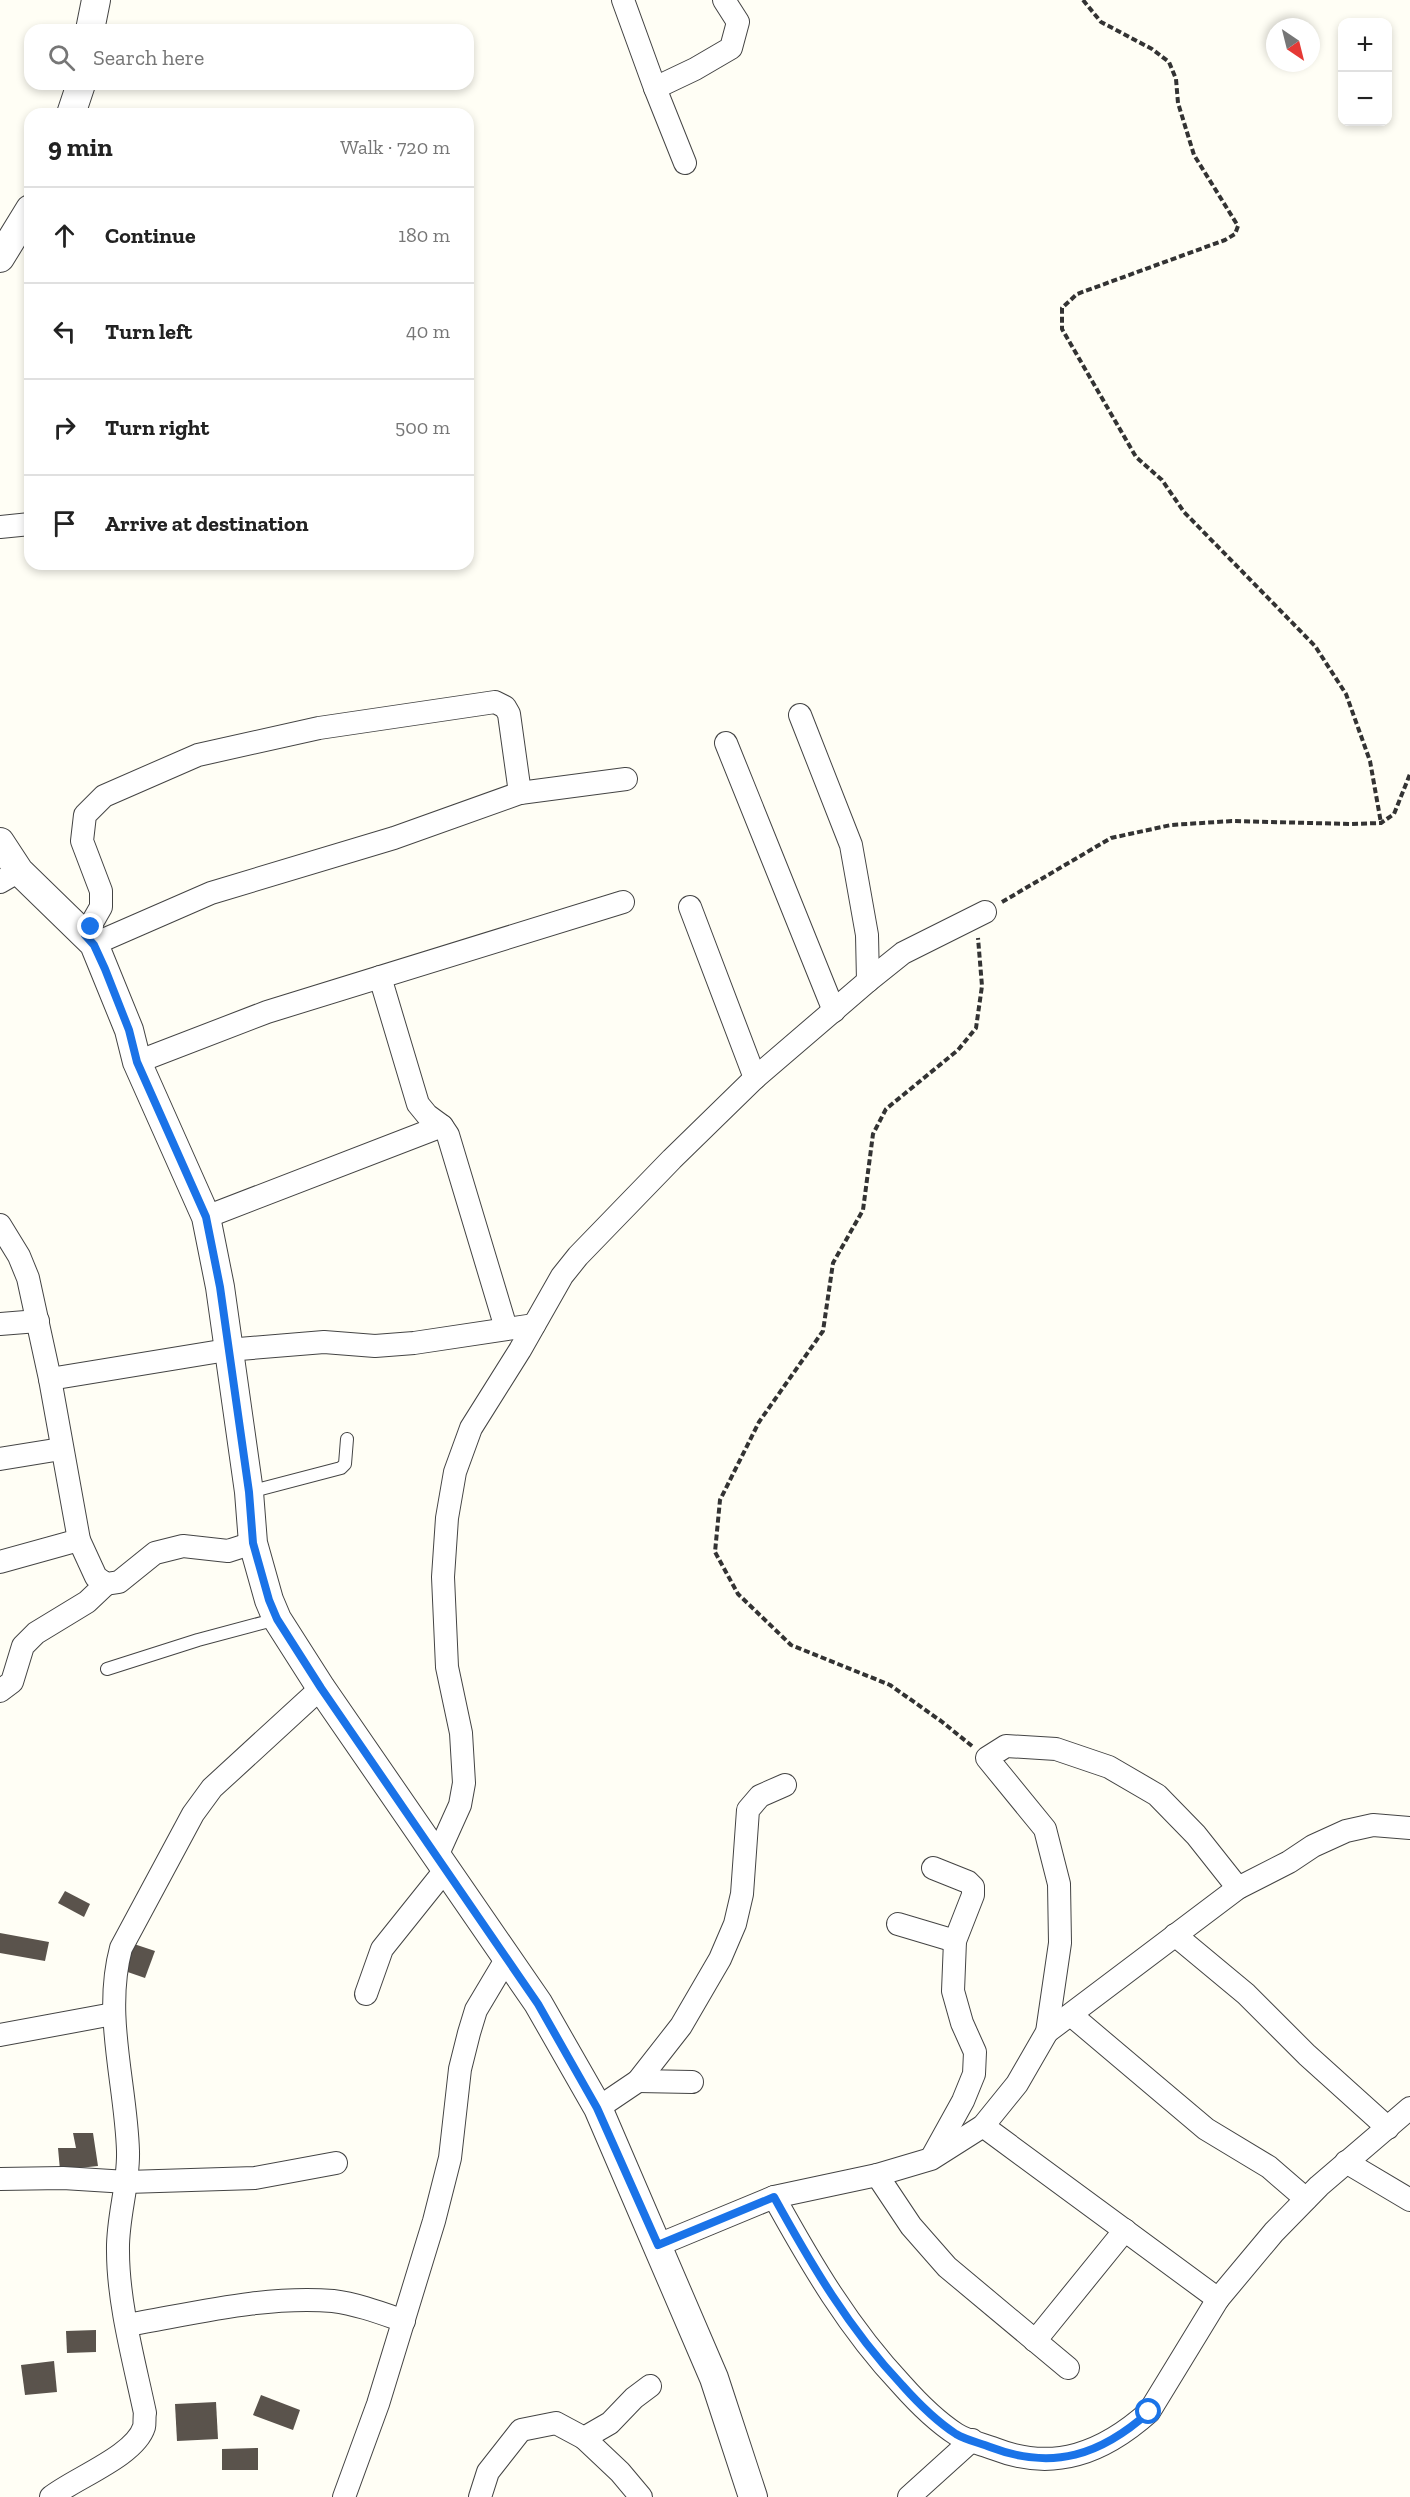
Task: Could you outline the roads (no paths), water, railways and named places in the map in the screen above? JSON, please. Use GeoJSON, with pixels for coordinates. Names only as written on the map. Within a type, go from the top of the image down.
{"type":"FeatureCollection","features":[{"type":"Feature","properties":{"kind":"street"},"geometry":{"type":"LineString","coordinates":[[91,24],[96,0]]}},
{"type":"Feature","properties":{"kind":"street"},"geometry":{"type":"LineString","coordinates":[[623,0],[655,88],[686,163]]}},
{"type":"Feature","properties":{"kind":"street"},"geometry":{"type":"LineString","coordinates":[[655,88],[732,48],[738,22],[724,0]]}},
{"type":"Feature","properties":{"kind":"street"},"geometry":{"type":"LineString","coordinates":[[73,108],[79,90]]}},
{"type":"Feature","properties":{"kind":"street"},"geometry":{"type":"LineString","coordinates":[[0,258],[24,219]]}},
{"type":"Feature","properties":{"kind":"street"},"geometry":{"type":"LineString","coordinates":[[0,527],[24,525]]}},
{"type":"Feature","properties":{"kind":"street"},"geometry":{"type":"LineString","coordinates":[[90,940],[101,907],[101,891],[82,841],[85,815],[104,796],[198,755],[319,728],[495,702],[505,707],[509,714],[520,793]]}},
{"type":"Feature","properties":{"kind":"street"},"geometry":{"type":"LineString","coordinates":[[800,715],[851,845],[867,935],[868,981]]}},
{"type":"Feature","properties":{"kind":"street"},"geometry":{"type":"LineString","coordinates":[[726,743],[834,1011]]}},
{"type":"Feature","properties":{"kind":"street"},"geometry":{"type":"LineString","coordinates":[[90,940],[210,893],[394,838],[520,793],[626,779]]}},
{"type":"Feature","properties":{"kind":"street"},"geometry":{"type":"LineString","coordinates":[[0,842],[9,877],[90,940],[129,1030],[137,1062],[206,1217],[220,1287],[227,1350],[249,1492],[253,1543],[269,1600],[277,1619],[321,1688],[507,1958],[556,2033],[597,2108],[714,2378],[753,2497]]}},
{"type":"Feature","properties":{"kind":"street"},"geometry":{"type":"LineString","coordinates":[[137,1062],[267,1012],[623,902]]}},
{"type":"Feature","properties":{"kind":"street"},"geometry":{"type":"LineString","coordinates":[[690,907],[754,1078]]}},
{"type":"Feature","properties":{"kind":"street"},"geometry":{"type":"LineString","coordinates":[[366,1994],[382,1949],[442,1862],[460,1805],[464,1783],[461,1733],[447,1666],[443,1577],[447,1518],[455,1472],[471,1428],[520,1350],[562,1276],[578,1256],[754,1078],[903,953],[985,912]]}},
{"type":"Feature","properties":{"kind":"street"},"geometry":{"type":"LineString","coordinates":[[380,977],[418,1104],[427,1115],[442,1126],[456,1158],[506,1328]]}},
{"type":"Feature","properties":{"kind":"street"},"geometry":{"type":"LineString","coordinates":[[206,1217],[442,1126]]}},
{"type":"Feature","properties":{"kind":"street"},"geometry":{"type":"LineString","coordinates":[[0,1225],[19,1256],[28,1278],[50,1378],[79,1540],[96,1577],[106,1584]]}},
{"type":"Feature","properties":{"kind":"street"},"geometry":{"type":"LineString","coordinates":[[0,1324],[38,1321]]}},
{"type":"Feature","properties":{"kind":"street"},"geometry":{"type":"LineString","coordinates":[[50,1378],[227,1350],[324,1342],[375,1346],[414,1343],[534,1324]]}},
{"type":"Feature","properties":{"kind":"street"},"geometry":{"type":"LineString","coordinates":[[0,1459],[61,1449]]}},
{"type":"Feature","properties":{"kind":"street"},"geometry":{"type":"LineString","coordinates":[[0,1562],[79,1540]]}},
{"type":"Feature","properties":{"kind":"street"},"geometry":{"type":"LineString","coordinates":[[0,1691],[12,1682],[23,1646],[36,1633],[87,1602],[106,1584],[119,1582],[155,1553],[183,1546],[228,1551],[253,1543]]}},
{"type":"Feature","properties":{"kind":"street"},"geometry":{"type":"LineString","coordinates":[[51,2497],[67,2484],[128,2450],[138,2439],[144,2427],[145,2413],[127,2325],[117,2250],[127,2182],[128,2152],[123,2082],[113,2014],[115,1970],[121,1948],[193,1815],[212,1788],[321,1688]]}},
{"type":"Feature","properties":{"kind":"street"},"geometry":{"type":"LineString","coordinates":[[658,2245],[774,2197],[877,2175],[932,2159],[983,2126],[1017,2084],[1047,2032],[1060,1943],[1059,1884],[1045,1829],[987,1758],[1006,1746],[1056,1749],[1109,1767],[1157,1796],[1196,1835],[1238,1888]]}},
{"type":"Feature","properties":{"kind":"street"},"geometry":{"type":"LineString","coordinates":[[597,2108],[638,2081],[657,2059],[681,2026],[720,1959],[735,1924],[741,1894],[748,1810],[760,1796],[785,1785]]}},
{"type":"Feature","properties":{"kind":"street"},"geometry":{"type":"LineString","coordinates":[[1047,2032],[1238,1888],[1289,1862],[1313,1846],[1346,1831],[1373,1825],[1410,1828]]}},
{"type":"Feature","properties":{"kind":"street"},"geometry":{"type":"LineString","coordinates":[[932,2159],[963,2101],[974,2074],[975,2052],[962,2023],[953,1990],[954,1941],[973,1894],[973,1887],[968,1882],[933,1868]]}},
{"type":"Feature","properties":{"kind":"street"},"geometry":{"type":"LineString","coordinates":[[898,1924],[954,1941]]}},
{"type":"Feature","properties":{"kind":"street"},"geometry":{"type":"LineString","coordinates":[[1175,1935],[1246,1994],[1307,2055],[1388,2128]]}},
{"type":"Feature","properties":{"kind":"street"},"geometry":{"type":"LineString","coordinates":[[344,2497],[378,2404],[404,2321],[450,2158],[460,2069],[469,2032],[476,2010],[507,1958]]}},
{"type":"Feature","properties":{"kind":"street"},"geometry":{"type":"LineString","coordinates":[[0,2035],[113,2014]]}},
{"type":"Feature","properties":{"kind":"street"},"geometry":{"type":"LineString","coordinates":[[1071,2015],[1206,2129],[1269,2167],[1306,2199]]}},
{"type":"Feature","properties":{"kind":"street"},"geometry":{"type":"LineString","coordinates":[[638,2081],[692,2082]]}},
{"type":"Feature","properties":{"kind":"street"},"geometry":{"type":"LineString","coordinates":[[774,2197],[832,2298],[874,2354],[932,2415],[958,2435],[1006,2453],[1031,2459],[1061,2459],[1084,2453],[1109,2442],[1133,2427],[1149,2412],[1218,2299],[1274,2232],[1346,2162],[1410,2108]]}},
{"type":"Feature","properties":{"kind":"street"},"geometry":{"type":"LineString","coordinates":[[983,2126],[1218,2299]]}},
{"type":"Feature","properties":{"kind":"street"},"geometry":{"type":"LineString","coordinates":[[1346,2162],[1410,2200]]}},
{"type":"Feature","properties":{"kind":"street"},"geometry":{"type":"LineString","coordinates":[[0,2179],[63,2178],[127,2182],[255,2178],[336,2163]]}},
{"type":"Feature","properties":{"kind":"street"},"geometry":{"type":"LineString","coordinates":[[877,2175],[911,2226],[947,2267],[1068,2368]]}},
{"type":"Feature","properties":{"kind":"street"},"geometry":{"type":"LineString","coordinates":[[1035,2341],[1125,2230]]}},
{"type":"Feature","properties":{"kind":"street"},"geometry":{"type":"LineString","coordinates":[[127,2325],[283,2301],[333,2301],[366,2308],[404,2321]]}},
{"type":"Feature","properties":{"kind":"street"},"geometry":{"type":"LineString","coordinates":[[584,2438],[610,2424],[634,2398],[650,2386]]}},
{"type":"Feature","properties":{"kind":"street"},"geometry":{"type":"LineString","coordinates":[[480,2497],[488,2472],[521,2430],[556,2423],[584,2438],[620,2472],[641,2497]]}},
{"type":"Feature","properties":{"kind":"street"},"geometry":{"type":"LineString","coordinates":[[909,2497],[972,2440]]}},
{"type":"Feature","properties":{"kind":"lane"},"geometry":{"type":"LineString","coordinates":[[249,1492],[341,1468],[345,1464],[347,1439]]}},
{"type":"Feature","properties":{"kind":"lane"},"geometry":{"type":"LineString","coordinates":[[107,1670],[198,1640],[277,1619]]}}]}
